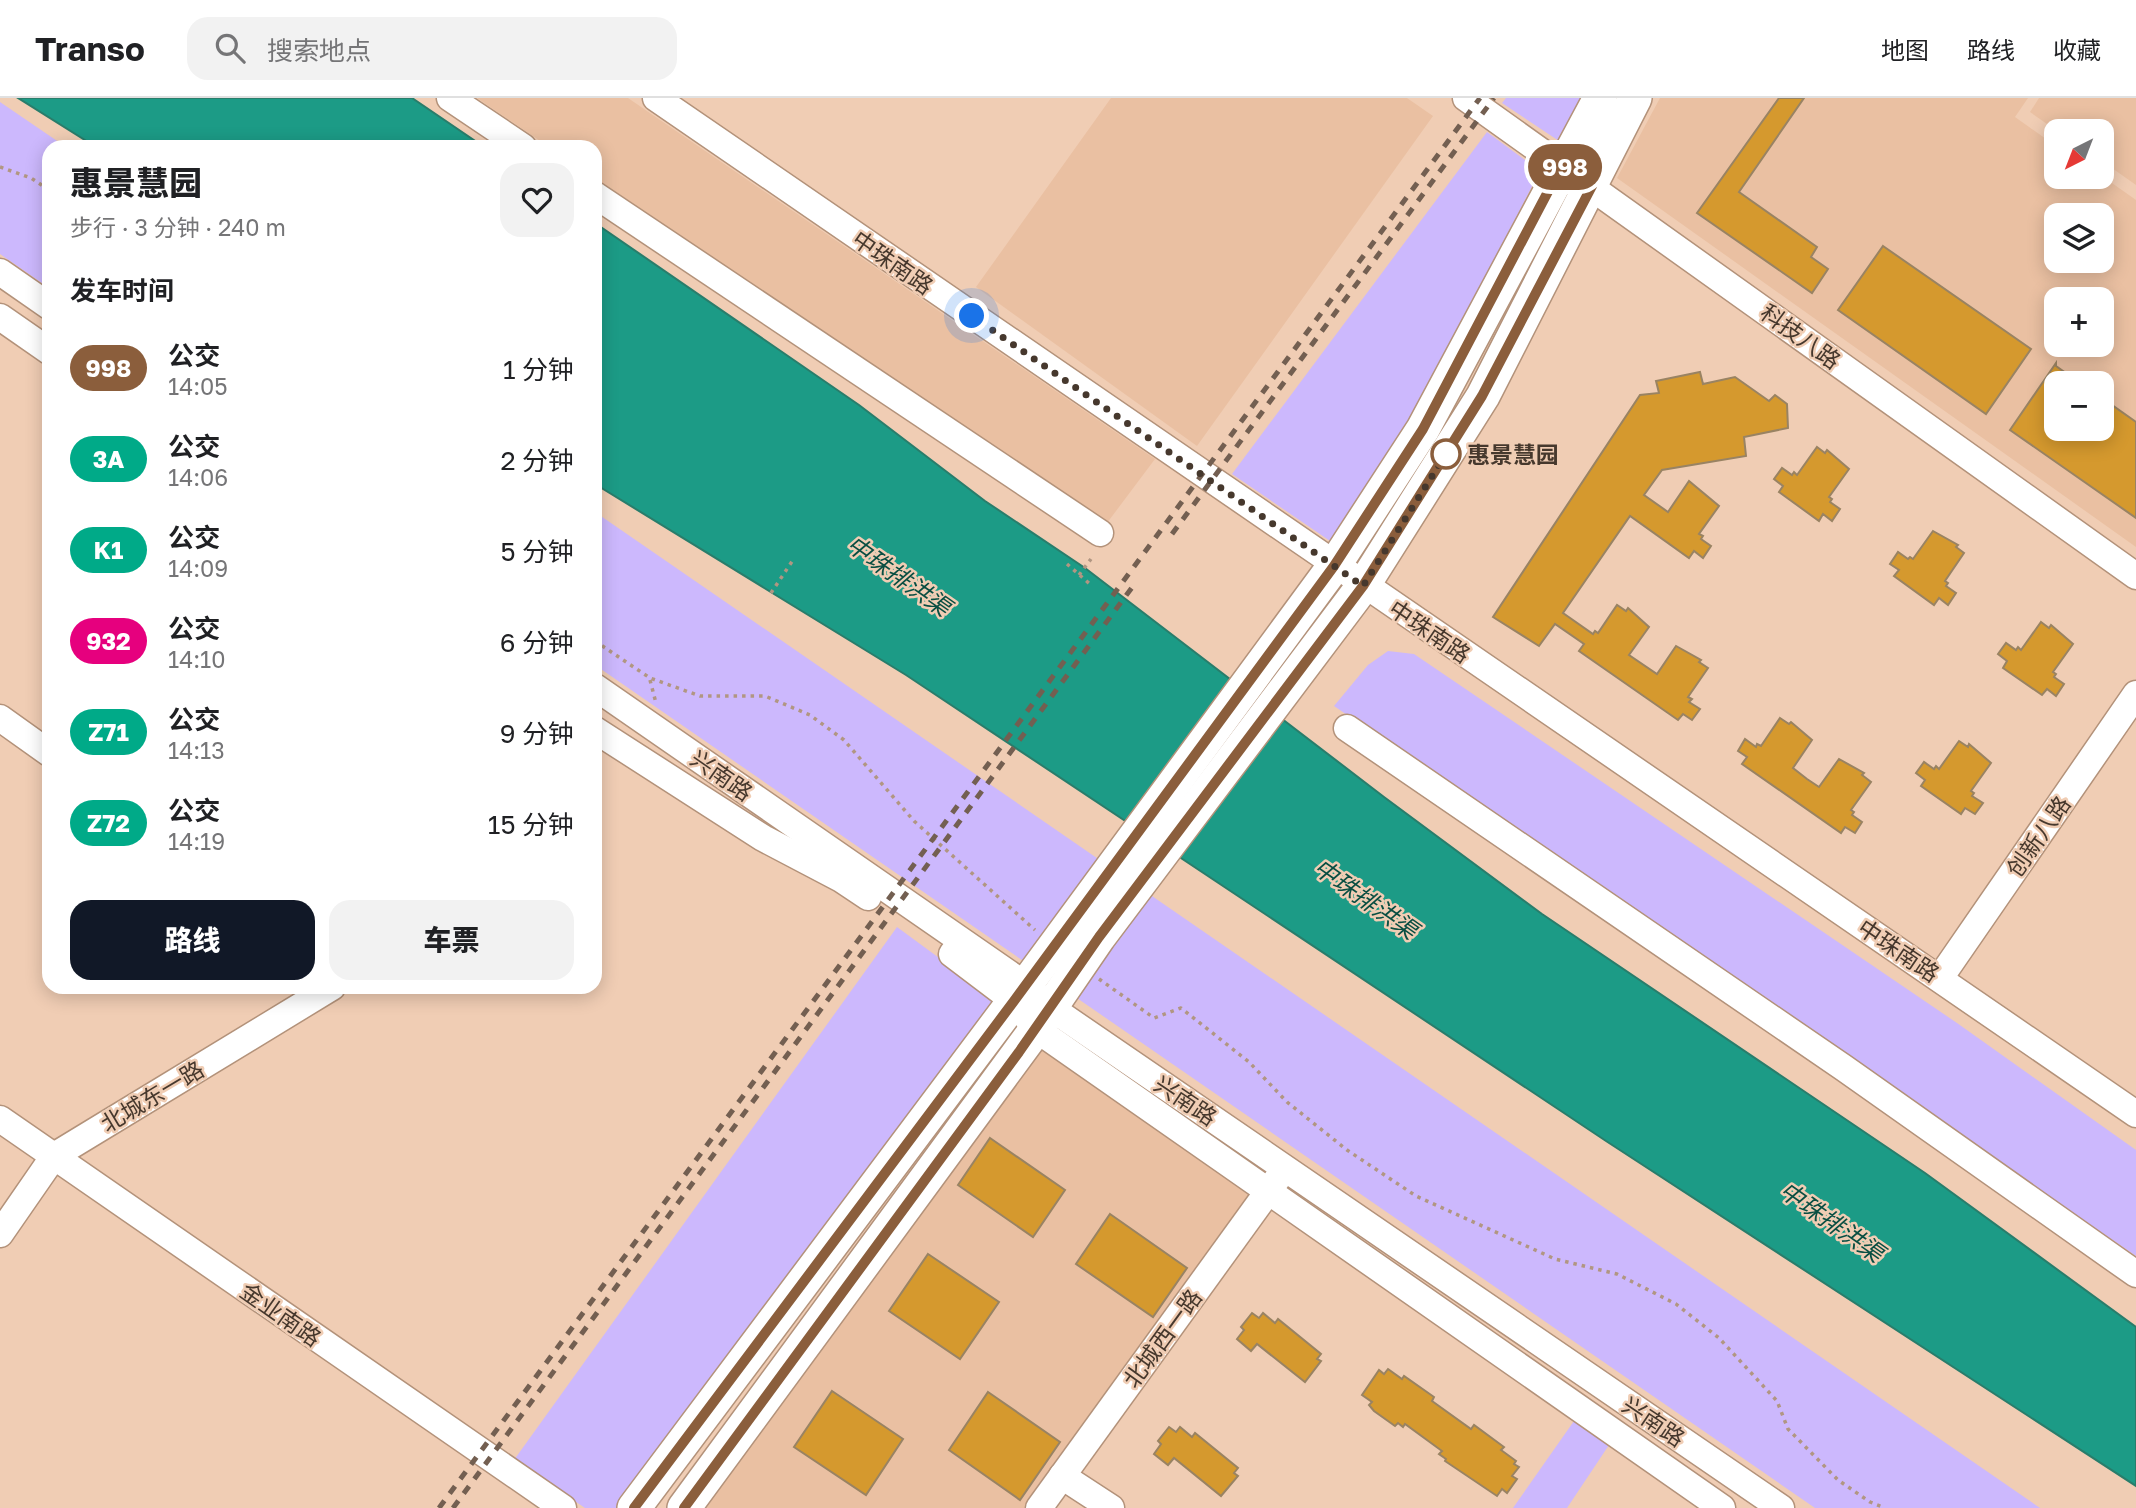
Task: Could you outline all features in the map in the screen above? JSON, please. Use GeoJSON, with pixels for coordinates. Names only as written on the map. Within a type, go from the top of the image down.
{"type":"FeatureCollection","features":[{"type":"Feature","properties":{"kind":"main road"},"geometry":{"type":"LineString","coordinates":[[684,1508],[1043,1018],[1067,956],[1273,650],[1334,566],[1423,429],[1600,98]]}},
{"type":"Feature","properties":{"kind":"main road"},"geometry":{"type":"LineString","coordinates":[[1086,928],[1301,670],[1363,586],[1482,396],[1636,98]]}},
{"type":"Feature","properties":{"kind":"main road"},"geometry":{"type":"LineString","coordinates":[[634,1508],[1019,992],[1067,956]]}},
{"type":"Feature","properties":{"kind":"street"},"geometry":{"type":"LineString","coordinates":[[450,98],[513,140]]}},
{"type":"Feature","properties":{"kind":"street","name":"中珠南路"},"geometry":{"type":"LineString","coordinates":[[656,98],[1363,586],[2136,1114]]}},
{"type":"Feature","properties":{"kind":"street","name":"科技八路"},"geometry":{"type":"LineString","coordinates":[[1466,98],[2136,576]]}},
{"type":"Feature","properties":{"kind":"street"},"geometry":{"type":"LineString","coordinates":[[602,200],[1100,533]]}},
{"type":"Feature","properties":{"kind":"street"},"geometry":{"type":"LineString","coordinates":[[0,272],[42,301]]}},
{"type":"Feature","properties":{"kind":"street"},"geometry":{"type":"LineString","coordinates":[[0,317],[42,346]]}},
{"type":"Feature","properties":{"kind":"street","name":"创新八路"},"geometry":{"type":"LineString","coordinates":[[1940,978],[2136,694]]}},
{"type":"Feature","properties":{"kind":"street","name":"兴南路"},"geometry":{"type":"LineString","coordinates":[[602,701],[1019,992],[1043,1018],[1269,1190],[1722,1508]]}},
{"type":"Feature","properties":{"kind":"street"},"geometry":{"type":"LineString","coordinates":[[0,718],[42,748]]}},
{"type":"Feature","properties":{"kind":"street"},"geometry":{"type":"LineString","coordinates":[[1347,728],[1844,1068],[2136,1273]]}},
{"type":"Feature","properties":{"kind":"street","name":"兴南路"},"geometry":{"type":"LineString","coordinates":[[602,734],[763,838],[841,879],[934,941],[1019,992]]}},
{"type":"Feature","properties":{"kind":"street"},"geometry":{"type":"LineString","coordinates":[[275,1021],[288,1004],[292,994]]}},
{"type":"Feature","properties":{"kind":"street","name":"北城东一路"},"geometry":{"type":"LineString","coordinates":[[0,1234],[54,1156],[320,994]]}},
{"type":"Feature","properties":{"kind":"street","name":"兴南路"},"geometry":{"type":"LineString","coordinates":[[1043,1018],[1286,1168],[1781,1508]]}},
{"type":"Feature","properties":{"kind":"street","name":"金业南路"},"geometry":{"type":"LineString","coordinates":[[0,1119],[563,1508]]}},
{"type":"Feature","properties":{"kind":"street","name":"北城西一路"},"geometry":{"type":"LineString","coordinates":[[1039,1508],[1286,1168]]}},
{"type":"Feature","properties":{"kind":"street"},"geometry":{"type":"LineString","coordinates":[[1062,1476],[1111,1508]]}},
{"type":"Feature","properties":{"kind":"path"},"geometry":{"type":"LineString","coordinates":[[0,167],[31,178],[42,185]]}},
{"type":"Feature","properties":{"kind":"path"},"geometry":{"type":"LineString","coordinates":[[1079,575],[1091,559]]}},
{"type":"Feature","properties":{"kind":"path"},"geometry":{"type":"LineString","coordinates":[[771,593],[793,560]]}},
{"type":"Feature","properties":{"kind":"path"},"geometry":{"type":"LineString","coordinates":[[1067,564],[1091,585]]}},
{"type":"Feature","properties":{"kind":"path"},"geometry":{"type":"LineString","coordinates":[[602,646],[650,678],[700,696],[765,696],[810,715],[844,740],[914,821],[1067,956],[1154,1018],[1181,1008],[1249,1062],[1287,1102],[1348,1150],[1416,1196],[1555,1259],[1617,1274],[1676,1304],[1719,1338],[1777,1401],[1788,1429],[1838,1480],[1870,1502],[1885,1508]]}},
{"type":"Feature","properties":{"kind":"shaded area"},"geometry":{"type":"Polygon","coordinates":[[[477,98],[628,98],[1155,459],[1107,523],[602,183],[602,140],[539,140],[477,98]]]}},
{"type":"Feature","properties":{"kind":"shaded area"},"geometry":{"type":"Polygon","coordinates":[[[1111,98],[1407,98],[1433,116],[1197,446],[976,287],[1111,98]]]}},
{"type":"Feature","properties":{"kind":"shaded area"},"geometry":{"type":"Polygon","coordinates":[[[1506,98],[1584,98],[1559,141],[1502,103],[1506,98]]]}},
{"type":"Feature","properties":{"kind":"shaded area"},"geometry":{"type":"Polygon","coordinates":[[[1660,98],[2028,98],[2015,117],[2044,138],[2044,189],[2114,189],[2114,184],[2136,200],[2136,547],[1617,178],[1660,98]]]}},
{"type":"Feature","properties":{"kind":"shaded area"},"geometry":{"type":"Polygon","coordinates":[[[2039,98],[2136,98],[2136,185],[2114,169],[2114,119],[2044,119],[2044,122],[2030,112],[2039,98]]]}},
{"type":"Feature","properties":{"kind":"shaded area"},"geometry":{"type":"Polygon","coordinates":[[[0,102],[56,140],[42,140],[42,283],[0,254],[0,102]]]}},
{"type":"Feature","properties":{"kind":"shaded area"},"geometry":{"type":"Polygon","coordinates":[[[1487,132],[1540,171],[1407,429],[1330,541],[1232,474],[1487,132]]]}},
{"type":"Feature","properties":{"kind":"shaded area"},"geometry":{"type":"Polygon","coordinates":[[[602,517],[2040,1508],[1815,1508],[602,670],[602,517]]]}},
{"type":"Feature","properties":{"kind":"shaded area"},"geometry":{"type":"Polygon","coordinates":[[[1388,651],[1414,654],[1957,1023],[2136,1150],[2136,1256],[1334,706],[1368,665],[1388,651]]]}},
{"type":"Feature","properties":{"kind":"shaded area"},"geometry":{"type":"Polygon","coordinates":[[[897,927],[999,1002],[618,1508],[585,1508],[514,1460],[897,927]]]}},
{"type":"Feature","properties":{"kind":"shaded area"},"geometry":{"type":"Polygon","coordinates":[[[1038,1042],[1255,1188],[1024,1508],[697,1508],[1038,1042]]]}},
{"type":"Feature","properties":{"kind":"shaded area"},"geometry":{"type":"Polygon","coordinates":[[[1574,1421],[1609,1445],[1567,1508],[1513,1508],[1574,1421]]]}},
{"type":"Feature","properties":{"kind":"water"},"geometry":{"type":"Polygon","coordinates":[[[18,98],[412,98],[474,140],[85,140],[18,98]]]}},
{"type":"Feature","properties":{"kind":"water","name":"中珠排洪渠"},"geometry":{"type":"Polygon","coordinates":[[[602,228],[859,405],[985,501],[1085,568],[1542,914],[1925,1173],[2136,1327],[2136,1486],[1606,1141],[906,675],[602,488],[602,228]]]}},
{"type":"Feature","properties":{"kind":"building"},"geometry":{"type":"Polygon","coordinates":[[[1779,98],[1804,98],[1739,192],[1817,247],[1811,257],[1828,269],[1812,293],[1697,213],[1779,98]]]}},
{"type":"Feature","properties":{"kind":"building"},"geometry":{"type":"Polygon","coordinates":[[[1883,246],[2031,349],[1986,414],[1838,310],[1883,246]]]}},
{"type":"Feature","properties":{"kind":"building"},"geometry":{"type":"Polygon","coordinates":[[[2056,363],[2063,371],[2051,371],[2056,363]]]}},
{"type":"Feature","properties":{"kind":"building"},"geometry":{"type":"Polygon","coordinates":[[[1700,372],[1703,384],[1735,377],[1769,401],[1775,395],[1787,404],[1788,428],[1744,437],[1746,456],[1662,470],[1644,495],[1668,512],[1689,481],[1719,506],[1699,534],[1703,536],[1701,539],[1711,546],[1703,558],[1694,551],[1689,558],[1630,516],[1563,613],[1593,634],[1595,631],[1598,633],[1617,605],[1626,611],[1628,608],[1649,627],[1629,655],[1657,674],[1676,646],[1701,660],[1699,662],[1708,668],[1688,697],[1692,699],[1689,702],[1700,709],[1692,720],[1683,714],[1678,720],[1579,651],[1584,644],[1555,624],[1539,646],[1493,617],[1640,395],[1659,393],[1656,381],[1700,372]]]}},
{"type":"Feature","properties":{"kind":"building"},"geometry":{"type":"Polygon","coordinates":[[[2044,380],[2044,441],[2114,441],[2114,406],[2136,422],[2136,518],[2010,430],[2044,380]]]}},
{"type":"Feature","properties":{"kind":"building"},"geometry":{"type":"Polygon","coordinates":[[[1817,447],[1825,453],[1827,450],[1849,469],[1829,497],[1832,499],[1830,502],[1840,509],[1832,521],[1823,514],[1819,521],[1779,492],[1783,486],[1774,479],[1782,468],[1792,475],[1794,472],[1797,475],[1817,447]]]}},
{"type":"Feature","properties":{"kind":"building"},"geometry":{"type":"Polygon","coordinates":[[[1933,531],[1958,545],[1956,547],[1964,553],[1945,581],[1948,583],[1946,586],[1956,593],[1948,605],[1939,598],[1934,605],[1894,576],[1899,570],[1890,564],[1898,552],[1908,559],[1913,559],[1933,531]]]}},
{"type":"Feature","properties":{"kind":"building"},"geometry":{"type":"Polygon","coordinates":[[[2041,622],[2049,628],[2051,625],[2073,644],[2053,672],[2056,674],[2054,677],[2064,684],[2056,696],[2047,689],[2042,695],[2003,668],[2007,661],[1998,654],[2006,643],[2016,650],[2018,647],[2021,650],[2041,622]]]}},
{"type":"Feature","properties":{"kind":"building"},"geometry":{"type":"Polygon","coordinates":[[[1780,718],[1789,724],[1791,722],[1812,740],[1793,768],[1807,779],[1819,787],[1839,759],[1864,773],[1862,775],[1871,782],[1851,810],[1854,812],[1852,815],[1862,822],[1855,833],[1845,827],[1841,833],[1742,764],[1747,757],[1738,751],[1745,739],[1756,747],[1757,744],[1761,746],[1780,718]]]}},
{"type":"Feature","properties":{"kind":"building"},"geometry":{"type":"Polygon","coordinates":[[[1959,741],[1968,747],[1969,744],[1991,763],[1971,791],[1974,793],[1972,796],[1983,803],[1975,814],[1965,808],[1961,814],[1921,786],[1925,780],[1916,773],[1924,762],[1934,769],[1936,766],[1939,769],[1959,741]]]}},
{"type":"Feature","properties":{"kind":"building"},"geometry":{"type":"Polygon","coordinates":[[[990,1138],[1065,1190],[1033,1237],[958,1185],[990,1138]]]}},
{"type":"Feature","properties":{"kind":"building"},"geometry":{"type":"Polygon","coordinates":[[[1110,1214],[1187,1268],[1153,1317],[1076,1264],[1110,1214]]]}},
{"type":"Feature","properties":{"kind":"building"},"geometry":{"type":"Polygon","coordinates":[[[928,1254],[999,1302],[960,1359],[889,1311],[928,1254]]]}},
{"type":"Feature","properties":{"kind":"building"},"geometry":{"type":"Polygon","coordinates":[[[1252,1313],[1259,1318],[1263,1313],[1275,1323],[1278,1319],[1321,1354],[1317,1359],[1321,1361],[1305,1382],[1257,1344],[1251,1351],[1237,1339],[1244,1330],[1241,1327],[1252,1313]]]}},
{"type":"Feature","properties":{"kind":"building"},"geometry":{"type":"Polygon","coordinates":[[[1388,1369],[1402,1379],[1404,1376],[1434,1397],[1432,1401],[1471,1429],[1474,1425],[1504,1447],[1501,1450],[1516,1461],[1514,1464],[1519,1467],[1512,1476],[1517,1479],[1507,1493],[1502,1489],[1497,1496],[1445,1461],[1439,1454],[1442,1451],[1405,1424],[1403,1427],[1398,1423],[1395,1426],[1374,1411],[1369,1405],[1372,1402],[1362,1395],[1379,1370],[1384,1374],[1388,1369]]]}},
{"type":"Feature","properties":{"kind":"building"},"geometry":{"type":"Polygon","coordinates":[[[832,1391],[903,1439],[866,1495],[794,1447],[832,1391]]]}},
{"type":"Feature","properties":{"kind":"building"},"geometry":{"type":"Polygon","coordinates":[[[988,1392],[1060,1442],[1020,1500],[949,1450],[988,1392]]]}},
{"type":"Feature","properties":{"kind":"building"},"geometry":{"type":"Polygon","coordinates":[[[1169,1427],[1176,1432],[1180,1427],[1192,1437],[1195,1433],[1238,1468],[1234,1473],[1238,1476],[1221,1496],[1174,1458],[1168,1465],[1154,1454],[1161,1444],[1158,1441],[1169,1427]]]}},
{"type":"Feature","properties":{"kind":"railway"},"geometry":{"type":"LineString","coordinates":[[439,1508],[1480,98]]}},
{"type":"Feature","properties":{"kind":"railway"},"geometry":{"type":"LineString","coordinates":[[1172,534],[1494,98]]}},
{"type":"Feature","properties":{"kind":"railway"},"geometry":{"type":"LineString","coordinates":[[453,1508],[1136,582]]}},
{"type":"Feature","properties":{"kind":"bus line","name":"998"},"geometry":{"type":"LineString","coordinates":[[634,1508],[1014,1001],[1334,566],[1423,429],[1562,165],[1592,186],[1482,396],[1363,586],[1099,937],[1051,1008],[684,1508]]}},
{"type":"Feature","properties":{"kind":"place","name":"惠景慧园"},"geometry":{"type":"Point","coordinates":[1446,454]}},
{"type":"Feature","properties":{"kind":"route"},"geometry":{"type":"LineString","coordinates":[[972,316],[1363,586],[1446,454]]}}]}
